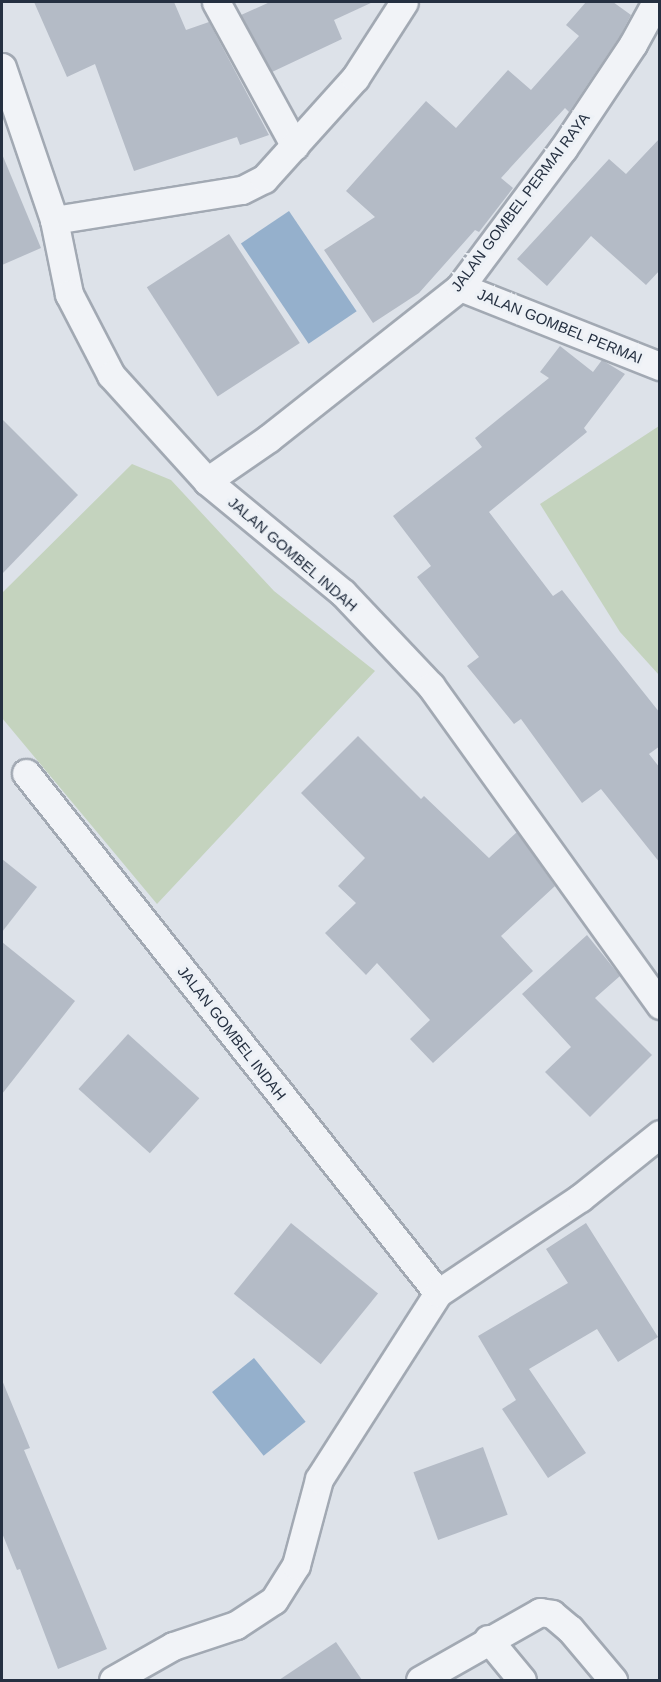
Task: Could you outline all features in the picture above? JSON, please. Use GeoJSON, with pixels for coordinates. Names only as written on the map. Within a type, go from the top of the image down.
{"type":"FeatureCollection","features":[{"type":"Feature","properties":{"kind":"street"},"geometry":{"type":"LineString","coordinates":[[216,2],[295,146]]}},
{"type":"Feature","properties":{"kind":"street"},"geometry":{"type":"LineString","coordinates":[[54,220],[242,190],[264,179],[355,78],[404,2]]}},
{"type":"Feature","properties":{"kind":"street","name":"JALAN GOMBEL PERMAI RAYA"},"geometry":{"type":"LineString","coordinates":[[207,480],[269,438],[460,287],[563,149],[633,44],[656,2]]}},
{"type":"Feature","properties":{"kind":"street","name":"JALAN GOMBEL INDAH"},"geometry":{"type":"LineString","coordinates":[[2,67],[54,220],[69,294],[96,351],[142,412],[207,480],[343,593],[431,686],[660,1005]]}},
{"type":"Feature","properties":{"kind":"street","name":"JALAN GOMBEL PERMAI"},"geometry":{"type":"LineString","coordinates":[[460,287],[660,366]]}},
{"type":"Feature","properties":{"kind":"street","name":"JALAN GOMBEL INDAH"},"geometry":{"type":"LineString","coordinates":[[26,773],[438,1293]]}},
{"type":"Feature","properties":{"kind":"street"},"geometry":{"type":"LineString","coordinates":[[113,1680],[173,1646],[236,1625],[274,1600],[296,1565],[319,1479],[438,1293],[580,1198],[660,1134]]}},
{"type":"Feature","properties":{"kind":"street"},"geometry":{"type":"LineString","coordinates":[[420,1680],[488,1639],[540,1612],[552,1614],[613,1680]]}},
{"type":"Feature","properties":{"kind":"street"},"geometry":{"type":"LineString","coordinates":[[488,1639],[522,1680]]}},
{"type":"Feature","properties":{"kind":"green space"},"geometry":{"type":"Polygon","coordinates":[[[659,426],[659,675],[620,632],[540,504],[659,426]]]}},
{"type":"Feature","properties":{"kind":"green space"},"geometry":{"type":"Polygon","coordinates":[[[132,464],[171,480],[274,591],[375,671],[157,904],[2,718],[2,593],[132,464]]]}},
{"type":"Feature","properties":{"kind":"water"},"geometry":{"type":"Polygon","coordinates":[[[289,211],[357,311],[309,344],[241,243],[289,211]]]}},
{"type":"Feature","properties":{"kind":"water"},"geometry":{"type":"Polygon","coordinates":[[[254,1358],[306,1422],[264,1456],[212,1392],[254,1358]]]}},
{"type":"Feature","properties":{"kind":"building"},"geometry":{"type":"Polygon","coordinates":[[[34,2],[174,2],[186,30],[209,22],[269,135],[240,145],[237,137],[134,171],[95,64],[67,77],[34,2]]]}},
{"type":"Feature","properties":{"kind":"building"},"geometry":{"type":"Polygon","coordinates":[[[270,2],[373,2],[334,20],[342,39],[272,72],[241,15],[270,2]]]}},
{"type":"Feature","properties":{"kind":"building"},"geometry":{"type":"Polygon","coordinates":[[[586,2],[613,2],[631,15],[620,36],[569,112],[565,108],[501,178],[513,188],[479,232],[475,230],[419,293],[373,323],[324,250],[375,217],[346,191],[426,101],[456,128],[508,70],[531,90],[579,36],[566,25],[586,2]]]}},
{"type":"Feature","properties":{"kind":"building"},"geometry":{"type":"Polygon","coordinates":[[[660,138],[660,270],[646,285],[591,236],[547,286],[517,259],[609,159],[626,174],[660,138]]]}},
{"type":"Feature","properties":{"kind":"building"},"geometry":{"type":"Polygon","coordinates":[[[2,154],[41,248],[2,265],[2,154]]]}},
{"type":"Feature","properties":{"kind":"building"},"geometry":{"type":"Polygon","coordinates":[[[229,234],[300,343],[218,396],[147,287],[229,234]]]}},
{"type":"Feature","properties":{"kind":"building"},"geometry":{"type":"Polygon","coordinates":[[[560,346],[593,372],[602,360],[625,374],[584,428],[587,432],[489,512],[553,596],[562,590],[660,713],[660,746],[649,754],[660,768],[660,863],[601,789],[582,803],[521,719],[514,724],[467,666],[479,657],[417,577],[431,566],[393,516],[482,447],[475,438],[549,378],[540,372],[560,346]]]}},
{"type":"Feature","properties":{"kind":"building"},"geometry":{"type":"Polygon","coordinates":[[[2,419],[78,495],[2,574],[2,419]]]}},
{"type":"Feature","properties":{"kind":"building"},"geometry":{"type":"Polygon","coordinates":[[[358,736],[421,799],[424,796],[489,858],[517,832],[555,886],[501,936],[533,971],[433,1063],[410,1039],[430,1020],[377,963],[366,975],[325,933],[356,903],[338,886],[365,858],[301,793],[358,736]]]}},
{"type":"Feature","properties":{"kind":"building"},"geometry":{"type":"Polygon","coordinates":[[[2,859],[37,887],[2,932],[2,859]]]}},
{"type":"Feature","properties":{"kind":"building"},"geometry":{"type":"Polygon","coordinates":[[[587,935],[620,976],[595,998],[652,1055],[590,1117],[545,1072],[571,1047],[522,994],[587,935]]]}},
{"type":"Feature","properties":{"kind":"building"},"geometry":{"type":"Polygon","coordinates":[[[2,942],[75,1001],[2,1094],[2,942]]]}},
{"type":"Feature","properties":{"kind":"building"},"geometry":{"type":"Polygon","coordinates":[[[128,1034],[199,1098],[150,1153],[78,1089],[128,1034]]]}},
{"type":"Feature","properties":{"kind":"building"},"geometry":{"type":"Polygon","coordinates":[[[291,1223],[378,1293],[321,1364],[234,1294],[291,1223]]]}},
{"type":"Feature","properties":{"kind":"building"},"geometry":{"type":"Polygon","coordinates":[[[586,1223],[658,1337],[618,1362],[597,1329],[529,1369],[586,1453],[548,1478],[502,1409],[516,1400],[478,1336],[568,1283],[546,1249],[586,1223]]]}},
{"type":"Feature","properties":{"kind":"building"},"geometry":{"type":"Polygon","coordinates":[[[2,1380],[30,1448],[24,1450],[107,1649],[58,1669],[20,1569],[17,1570],[2,1533],[2,1380]]]}},
{"type":"Feature","properties":{"kind":"building"},"geometry":{"type":"Polygon","coordinates":[[[483,1447],[508,1515],[438,1540],[413,1472],[483,1447]]]}},
{"type":"Feature","properties":{"kind":"building"},"geometry":{"type":"Polygon","coordinates":[[[336,1642],[362,1680],[279,1680],[336,1642]]]}}]}
